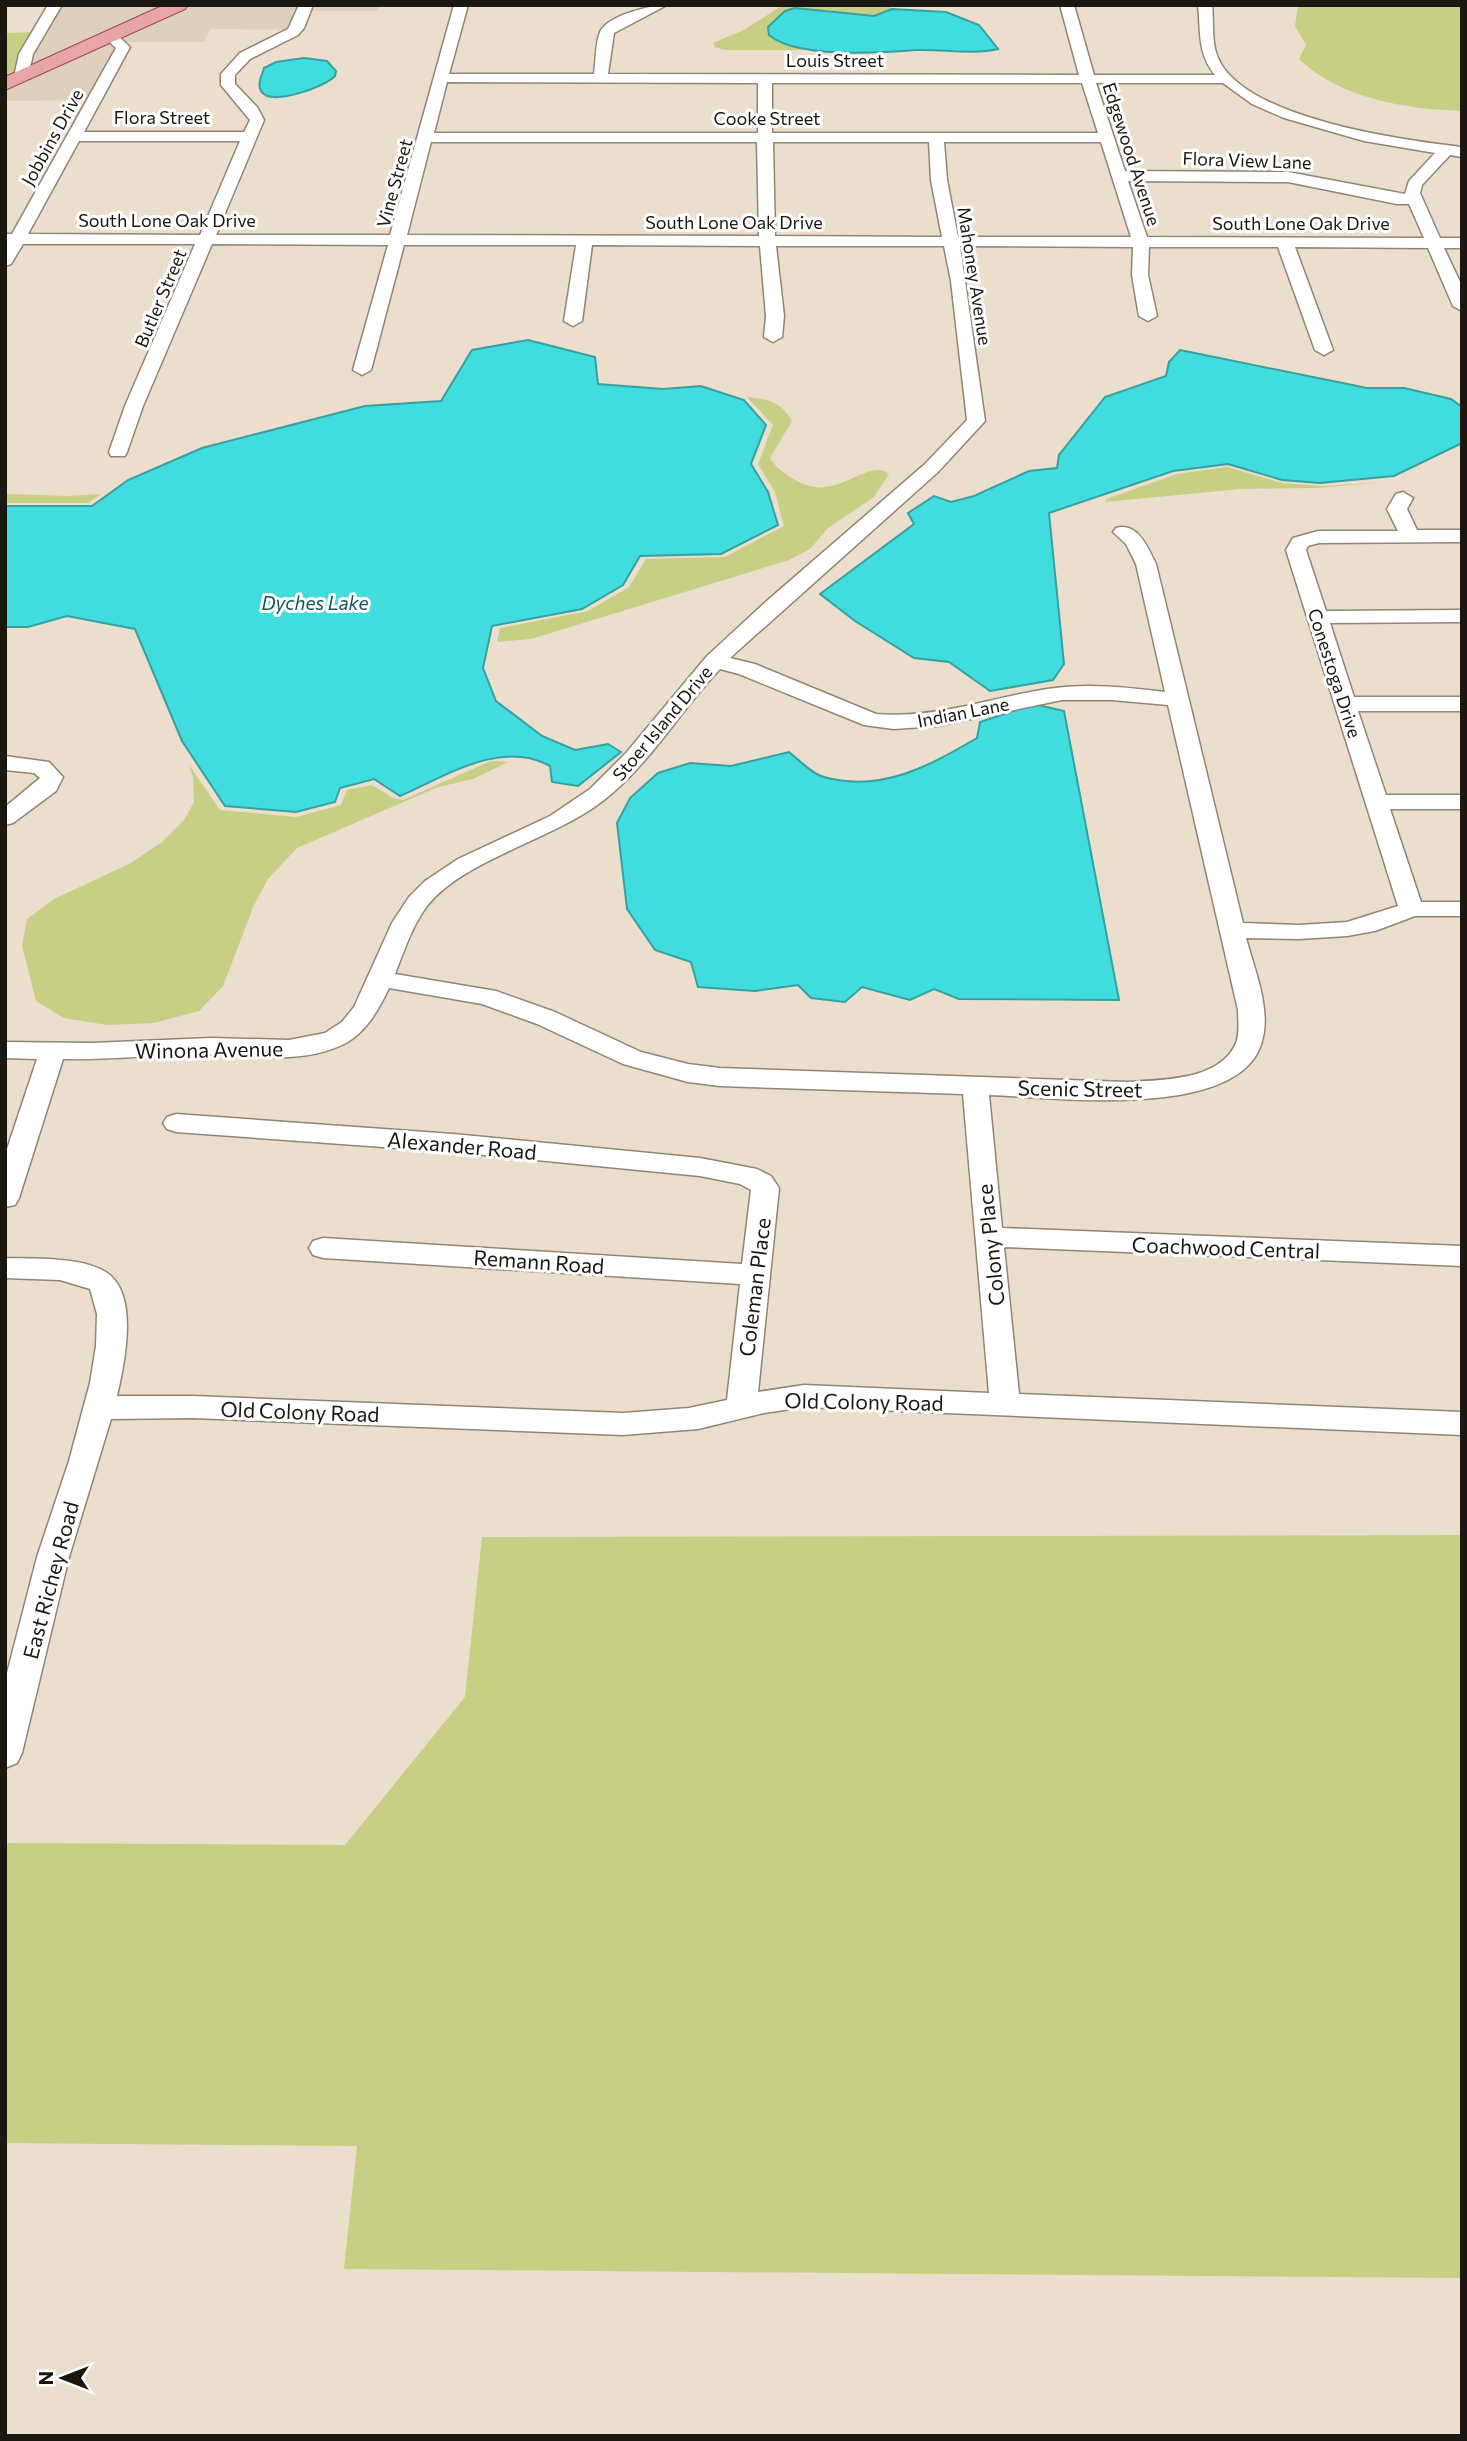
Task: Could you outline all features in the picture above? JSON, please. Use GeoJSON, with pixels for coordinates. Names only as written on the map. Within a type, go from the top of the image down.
{"type":"FeatureCollection","features":[{"type":"Feature","properties":{"kind":"main road"},"geometry":{"type":"LineString","coordinates":[[13,80],[179,5]]}},
{"type":"Feature","properties":{"kind":"street"},"geometry":{"type":"LineString","coordinates":[[13,80],[55,5]]}},
{"type":"Feature","properties":{"kind":"street","name":"Butler Street"},"geometry":{"type":"LineString","coordinates":[[118,452],[134,406],[257,120],[233,93],[228,85],[228,75],[245,56],[293,32],[306,5]]}},
{"type":"Feature","properties":{"kind":"street","name":"Vine Street"},"geometry":{"type":"LineString","coordinates":[[362,370],[461,5]]}},
{"type":"Feature","properties":{"kind":"street"},"geometry":{"type":"LineString","coordinates":[[600,79],[607,32],[615,25],[660,5]]}},
{"type":"Feature","properties":{"kind":"street","name":"Edgewood Avenue"},"geometry":{"type":"LineString","coordinates":[[1067,5],[1088,80],[1141,243],[1140,275],[1148,316]]}},
{"type":"Feature","properties":{"kind":"street"},"geometry":{"type":"LineString","coordinates":[[1205,5],[1206,44],[1214,66],[1226,79],[1263,104],[1368,138],[1454,151]]}},
{"type":"Feature","properties":{"kind":"street","name":"Jobbins Drive"},"geometry":{"type":"LineString","coordinates":[[5,261],[11,239],[74,136],[123,47],[111,37]]}},
{"type":"Feature","properties":{"kind":"street","name":"Louis Street"},"geometry":{"type":"LineString","coordinates":[[443,78],[1226,79]]}},
{"type":"Feature","properties":{"kind":"street"},"geometry":{"type":"LineString","coordinates":[[765,79],[768,242],[775,316],[774,337]]}},
{"type":"Feature","properties":{"kind":"street","name":"Flora Street"},"geometry":{"type":"LineString","coordinates":[[74,136],[249,137]]}},
{"type":"Feature","properties":{"kind":"street","name":"Cooke Street"},"geometry":{"type":"LineString","coordinates":[[426,137],[1107,138]]}},
{"type":"Feature","properties":{"kind":"street","name":"Mahoney Avenue"},"geometry":{"type":"LineString","coordinates":[[936,138],[939,180],[959,281],[976,421]]}},
{"type":"Feature","properties":{"kind":"street"},"geometry":{"type":"LineString","coordinates":[[1454,151],[1414,184],[1414,199],[1462,306]]}},
{"type":"Feature","properties":{"kind":"street","name":"Flora View Lane"},"geometry":{"type":"LineString","coordinates":[[1119,176],[1288,177],[1397,199],[1414,199]]}},
{"type":"Feature","properties":{"kind":"street","name":"South Lone Oak Drive"},"geometry":{"type":"LineString","coordinates":[[11,239],[1462,243]]}},
{"type":"Feature","properties":{"kind":"street"},"geometry":{"type":"LineString","coordinates":[[573,321],[585,241]]}},
{"type":"Feature","properties":{"kind":"street"},"geometry":{"type":"LineString","coordinates":[[1286,243],[1288,257],[1324,350]]}},
{"type":"Feature","properties":{"kind":"street","name":"Stoer Island Drive"},"geometry":{"type":"LineString","coordinates":[[380,979],[396,935],[421,897],[464,865],[575,811],[611,784],[632,764],[691,685],[715,660],[785,595],[942,459],[976,421]]}},
{"type":"Feature","properties":{"kind":"street"},"geometry":{"type":"LineString","coordinates":[[1403,498],[1397,509],[1410,536]]}},
{"type":"Feature","properties":{"kind":"street","name":"Scenic Street"},"geometry":{"type":"LineString","coordinates":[[380,979],[443,988],[508,1004],[546,1018],[632,1058],[688,1073],[720,1077],[1127,1091],[1182,1087],[1214,1076],[1242,1054],[1249,1042],[1251,1010],[1146,564],[1134,541],[1124,531]]}},
{"type":"Feature","properties":{"kind":"street","name":"Conestoga Drive"},"geometry":{"type":"LineString","coordinates":[[1411,909],[1296,550],[1300,542],[1318,537],[1462,536]]}},
{"type":"Feature","properties":{"kind":"street"},"geometry":{"type":"LineString","coordinates":[[1316,617],[1462,615]]}},
{"type":"Feature","properties":{"kind":"street","name":"Indian Lane"},"geometry":{"type":"LineString","coordinates":[[715,660],[872,720],[890,723],[930,721],[1004,704],[1071,693],[1179,700]]}},
{"type":"Feature","properties":{"kind":"street"},"geometry":{"type":"LineString","coordinates":[[1346,704],[1462,704]]}},
{"type":"Feature","properties":{"kind":"street"},"geometry":{"type":"LineString","coordinates":[[5,818],[48,786],[52,777],[40,767],[6,763]]}},
{"type":"Feature","properties":{"kind":"street"},"geometry":{"type":"LineString","coordinates":[[1378,802],[1462,802]]}},
{"type":"Feature","properties":{"kind":"street"},"geometry":{"type":"LineString","coordinates":[[1232,930],[1347,929],[1366,926],[1411,909],[1462,909]]}},
{"type":"Feature","properties":{"kind":"street","name":"Winona Avenue"},"geometry":{"type":"LineString","coordinates":[[5,1050],[313,1046],[334,1040],[353,1026],[380,979]]}},
{"type":"Feature","properties":{"kind":"street"},"geometry":{"type":"LineString","coordinates":[[5,1198],[53,1050]]}},
{"type":"Feature","properties":{"kind":"street","name":"Colony Place"},"geometry":{"type":"LineString","coordinates":[[975,1086],[1005,1404]]}},
{"type":"Feature","properties":{"kind":"street","name":"Alexander Road"},"geometry":{"type":"LineString","coordinates":[[176,1123],[467,1145],[700,1167],[747,1177]]}},
{"type":"Feature","properties":{"kind":"street","name":"Coleman Place"},"geometry":{"type":"LineString","coordinates":[[741,1408],[765,1188],[761,1183],[747,1177]]}},
{"type":"Feature","properties":{"kind":"street","name":"Coachwood Central"},"geometry":{"type":"LineString","coordinates":[[989,1237],[1462,1256]]}},
{"type":"Feature","properties":{"kind":"street","name":"Remann Road"},"geometry":{"type":"LineString","coordinates":[[323,1248],[754,1275]]}},
{"type":"Feature","properties":{"kind":"street","name":"East Richey Road"},"geometry":{"type":"LineString","coordinates":[[5,1268],[44,1269],[84,1275],[100,1282],[106,1289],[111,1331],[100,1408],[53,1558],[5,1754]]}},
{"type":"Feature","properties":{"kind":"street","name":"Old Colony Road"},"geometry":{"type":"LineString","coordinates":[[100,1408],[193,1407],[663,1423],[786,1397],[804,1396],[1462,1424]]}},
{"type":"Feature","properties":{"kind":"shaded area"},"geometry":{"type":"Polygon","coordinates":[[[59,5],[172,5],[22,74],[59,5]]]}},
{"type":"Feature","properties":{"kind":"shaded area"},"geometry":{"type":"Polygon","coordinates":[[[186,5],[380,5],[377,11],[303,11],[295,30],[211,29],[204,42],[126,42],[88,100],[5,101],[5,89],[186,5]]]}},
{"type":"Feature","properties":{"kind":"green space"},"geometry":{"type":"Polygon","coordinates":[[[783,5],[886,5],[892,9],[868,16],[795,9],[782,13],[768,27],[800,48],[827,50],[725,50],[715,47],[713,43],[744,30],[783,5]]]}},
{"type":"Feature","properties":{"kind":"green space"},"geometry":{"type":"Polygon","coordinates":[[[1298,5],[1462,5],[1462,111],[1419,108],[1375,99],[1354,93],[1316,73],[1299,59],[1306,45],[1295,26],[1298,5]]]}},
{"type":"Feature","properties":{"kind":"green space"},"geometry":{"type":"Polygon","coordinates":[[[42,32],[22,74],[5,81],[5,33],[42,32]]]}},
{"type":"Feature","properties":{"kind":"green space"},"geometry":{"type":"Polygon","coordinates":[[[747,397],[773,403],[792,421],[770,458],[781,470],[810,486],[824,487],[881,470],[889,474],[874,497],[828,528],[810,549],[789,560],[531,639],[497,642],[500,628],[588,611],[629,587],[646,559],[725,557],[784,526],[775,492],[758,464],[773,425],[747,397]]]}},
{"type":"Feature","properties":{"kind":"green space"},"geometry":{"type":"Polygon","coordinates":[[[1227,467],[1282,483],[1322,486],[1386,482],[1317,488],[1240,489],[1105,502],[1106,499],[1177,474],[1227,467]]]}},
{"type":"Feature","properties":{"kind":"green space"},"geometry":{"type":"Polygon","coordinates":[[[5,494],[101,494],[88,503],[5,503],[5,494]]]}},
{"type":"Feature","properties":{"kind":"green space"},"geometry":{"type":"Polygon","coordinates":[[[491,761],[508,762],[473,779],[438,787],[297,848],[268,879],[254,905],[223,986],[199,1011],[154,1023],[107,1025],[64,1018],[36,1001],[22,946],[27,919],[54,899],[131,863],[162,842],[184,820],[194,802],[193,778],[189,765],[220,810],[296,817],[341,805],[347,790],[372,785],[393,798],[403,800],[491,761]]]}},
{"type":"Feature","properties":{"kind":"green space"},"geometry":{"type":"Polygon","coordinates":[[[1462,1535],[1462,2278],[344,2269],[357,2146],[5,2143],[5,1843],[345,1845],[465,1697],[482,1537],[1462,1535]]]}},
{"type":"Feature","properties":{"kind":"water"},"geometry":{"type":"Polygon","coordinates":[[[795,8],[874,16],[892,9],[946,12],[979,25],[998,49],[978,52],[916,50],[840,53],[799,48],[782,43],[769,35],[768,27],[785,11],[795,8]]]}},
{"type":"Feature","properties":{"kind":"water"},"geometry":{"type":"Polygon","coordinates":[[[304,58],[327,61],[336,71],[335,76],[298,94],[275,97],[261,91],[260,82],[264,68],[276,62],[304,58]]]}},
{"type":"Feature","properties":{"kind":"water","name":"Dyches Lake"},"geometry":{"type":"Polygon","coordinates":[[[528,340],[595,357],[598,384],[663,389],[701,386],[744,400],[766,425],[751,464],[768,492],[778,525],[721,554],[640,556],[623,585],[582,609],[492,626],[483,668],[496,701],[542,736],[575,750],[608,744],[621,752],[578,786],[552,782],[550,766],[512,756],[474,763],[400,796],[374,779],[340,788],[335,802],[296,812],[225,806],[182,741],[135,629],[67,616],[28,627],[5,627],[5,506],[92,506],[128,480],[202,448],[365,406],[441,401],[472,350],[528,340]]]}},
{"type":"Feature","properties":{"kind":"water"},"geometry":{"type":"Polygon","coordinates":[[[1180,350],[1367,388],[1404,388],[1451,399],[1462,407],[1462,443],[1394,476],[1320,483],[1282,480],[1228,464],[1173,471],[1049,513],[1064,664],[1053,680],[990,691],[949,662],[914,658],[855,621],[820,594],[914,524],[908,513],[934,496],[951,502],[974,496],[1029,471],[1057,468],[1059,455],[1105,397],[1166,376],[1169,362],[1180,350]]]}},
{"type":"Feature","properties":{"kind":"water"},"geometry":{"type":"Polygon","coordinates":[[[1034,704],[1064,711],[1119,1000],[959,999],[934,989],[910,1000],[862,987],[845,1002],[811,998],[798,985],[755,991],[698,987],[691,962],[655,950],[627,909],[617,823],[630,798],[658,773],[690,763],[731,766],[789,752],[810,770],[824,777],[865,782],[885,779],[923,767],[977,738],[980,722],[1034,704]]]}}]}
